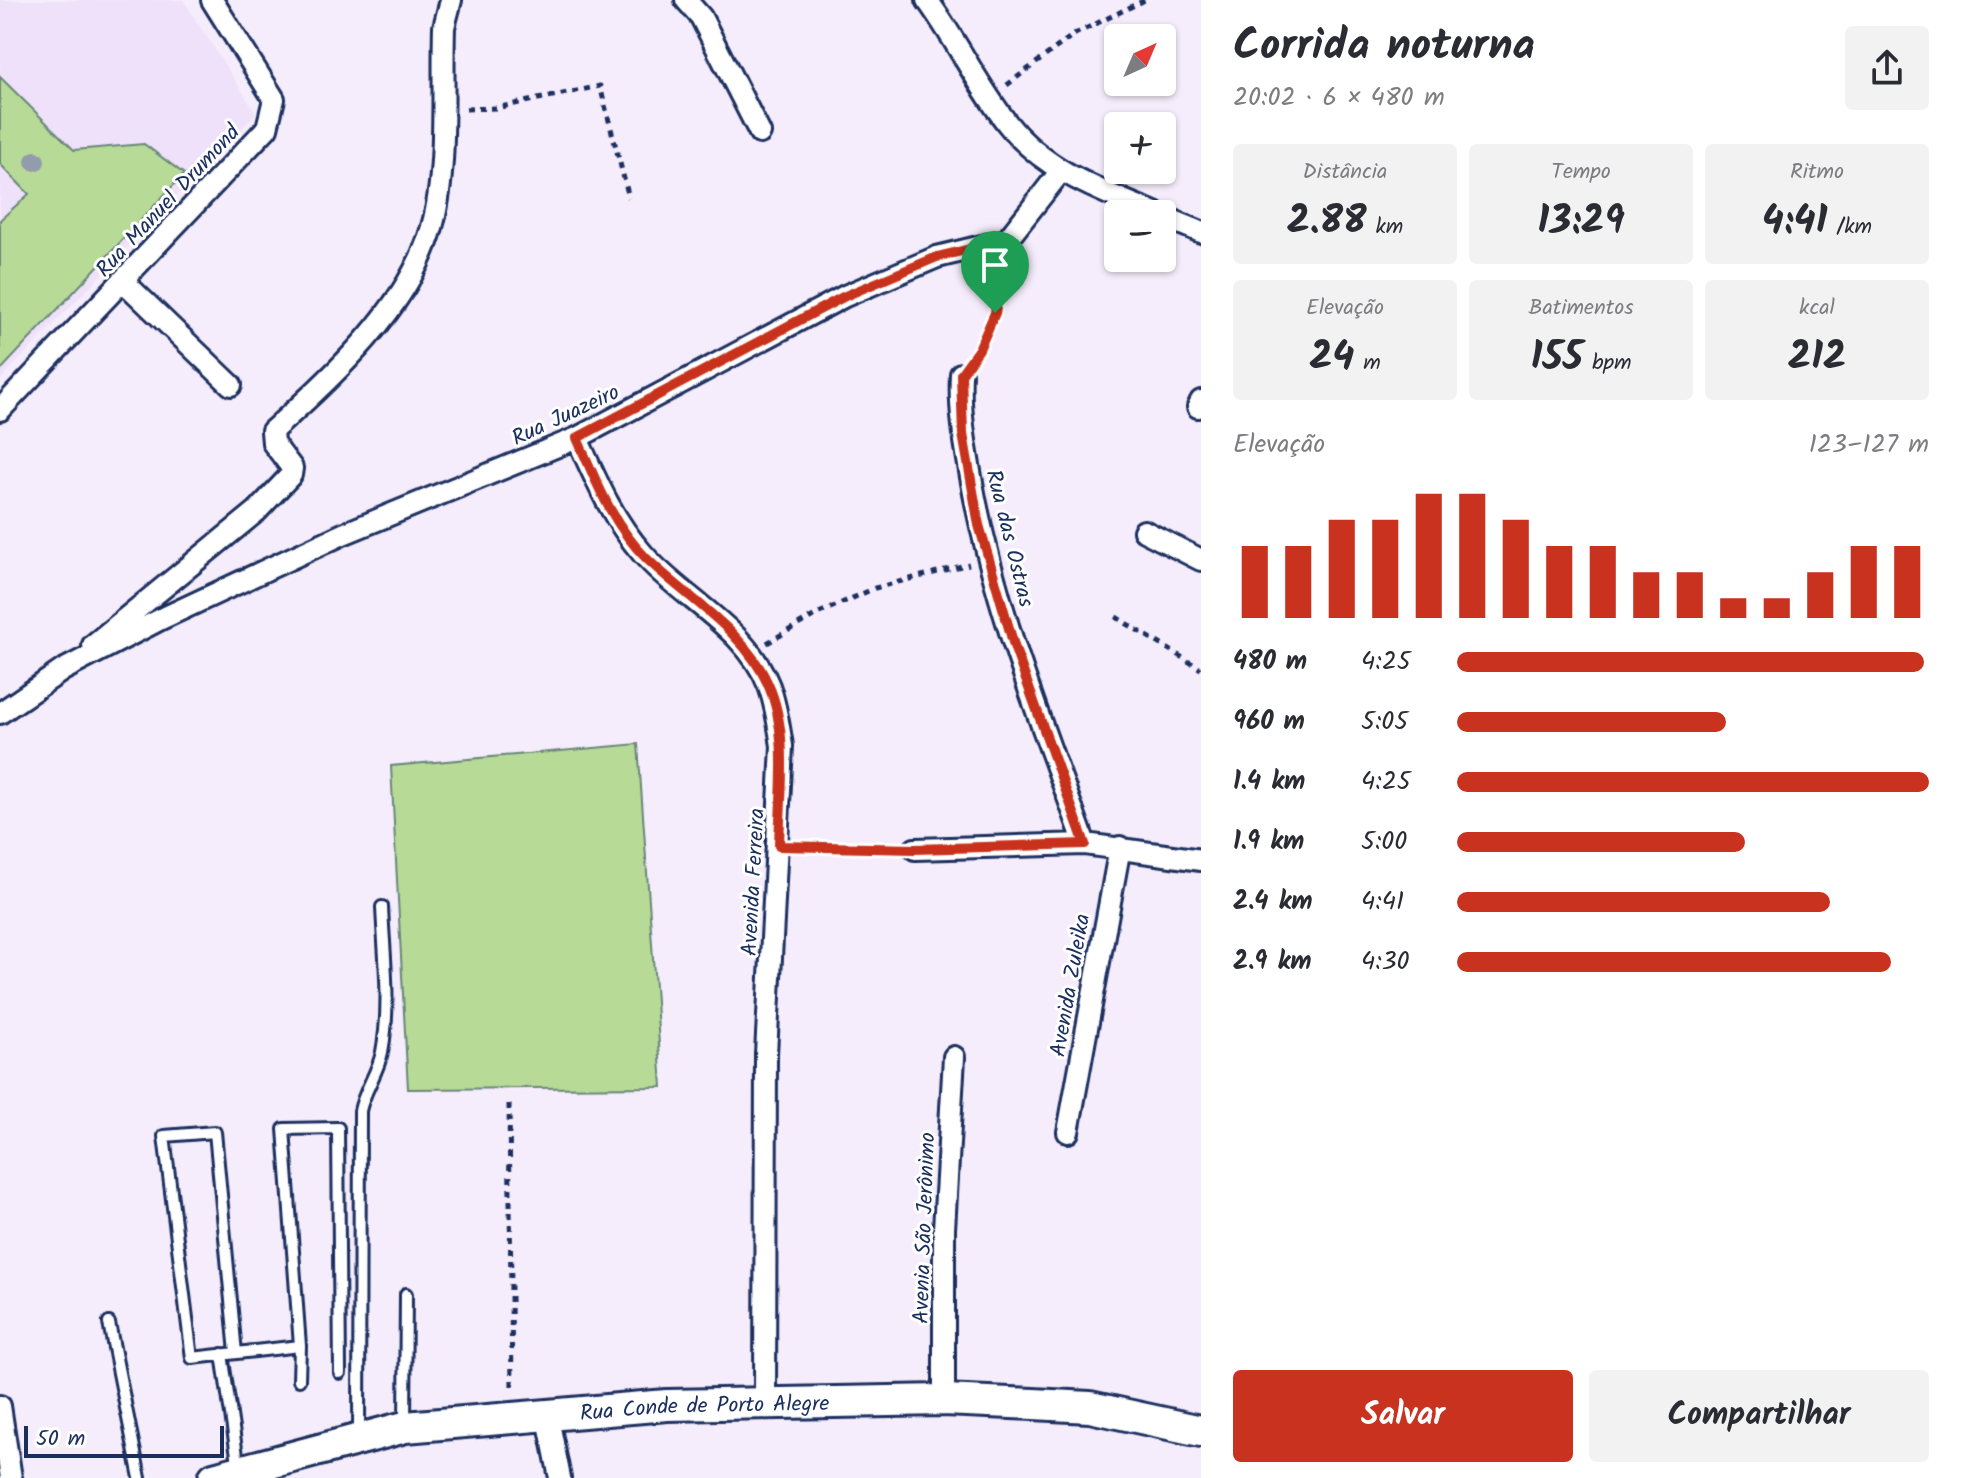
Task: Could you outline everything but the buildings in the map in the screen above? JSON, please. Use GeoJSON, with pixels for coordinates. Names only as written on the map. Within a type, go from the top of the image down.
{"type":"FeatureCollection","features":[{"type":"Feature","properties":{"kind":"main road","name":"Rua Conde de Porto Alegre"},"geometry":{"type":"LineString","coordinates":[[227,1474],[405,1427],[512,1415],[765,1401],[944,1400],[1090,1407],[1201,1431]]}},
{"type":"Feature","properties":{"kind":"street"},"geometry":{"type":"LineString","coordinates":[[441,110],[444,27],[451,0]]}},
{"type":"Feature","properties":{"kind":"street"},"geometry":{"type":"LineString","coordinates":[[686,0],[701,17],[760,133]]}},
{"type":"Feature","properties":{"kind":"street"},"geometry":{"type":"LineString","coordinates":[[927,0],[1008,124],[1061,171],[1126,200]]}},
{"type":"Feature","properties":{"kind":"street","name":"Rua Manuel Drumond"},"geometry":{"type":"LineString","coordinates":[[0,410],[252,146],[273,114],[274,99],[220,3]]}},
{"type":"Feature","properties":{"kind":"street","name":"Rua Juazeiro"},"geometry":{"type":"LineString","coordinates":[[0,713],[63,670],[257,511],[291,475],[292,468],[273,443],[272,431],[353,353],[418,268],[438,194],[441,110]]}},
{"type":"Feature","properties":{"kind":"street"},"geometry":{"type":"LineString","coordinates":[[1007,240],[1061,171]]}},
{"type":"Feature","properties":{"kind":"street"},"geometry":{"type":"LineString","coordinates":[[1176,222],[1201,232]]}},
{"type":"Feature","properties":{"kind":"street","name":"Rua Juazeiro"},"geometry":{"type":"LineString","coordinates":[[63,670],[161,619],[331,539],[577,438],[845,296],[937,257],[1007,240]]}},
{"type":"Feature","properties":{"kind":"street"},"geometry":{"type":"LineString","coordinates":[[123,281],[231,385]]}},
{"type":"Feature","properties":{"kind":"street","name":"Rua das Ostras"},"geometry":{"type":"LineString","coordinates":[[961,374],[963,434],[989,559],[1015,649],[1085,844]]}},
{"type":"Feature","properties":{"kind":"street","name":"Avenida Ferreira"},"geometry":{"type":"LineString","coordinates":[[577,438],[612,516],[645,557],[701,605],[749,653],[768,684],[782,746],[766,1054],[765,1401]]}},
{"type":"Feature","properties":{"kind":"street"},"geometry":{"type":"LineString","coordinates":[[1144,531],[1201,560]]}},
{"type":"Feature","properties":{"kind":"street"},"geometry":{"type":"LineString","coordinates":[[915,849],[1085,844],[1201,860]]}},
{"type":"Feature","properties":{"kind":"street","name":"Avenida Zuleika"},"geometry":{"type":"LineString","coordinates":[[1068,1132],[1120,847]]}},
{"type":"Feature","properties":{"kind":"street","name":"Avenia São Jerônimo"},"geometry":{"type":"LineString","coordinates":[[944,1400],[944,1229],[954,1057]]}},
{"type":"Feature","properties":{"kind":"street"},"geometry":{"type":"LineString","coordinates":[[0,1406],[11,1478]]}},
{"type":"Feature","properties":{"kind":"street"},"geometry":{"type":"LineString","coordinates":[[547,1413],[560,1478]]}},
{"type":"Feature","properties":{"kind":"lane"},"geometry":{"type":"LineString","coordinates":[[359,1439],[360,1111],[362,1098],[378,1070],[386,1026],[382,907]]}},
{"type":"Feature","properties":{"kind":"lane"},"geometry":{"type":"LineString","coordinates":[[299,1380],[300,1346],[284,1129],[338,1128],[340,1373]]}},
{"type":"Feature","properties":{"kind":"lane"},"geometry":{"type":"LineString","coordinates":[[236,1353],[215,1132],[164,1136],[192,1358],[300,1346]]}},
{"type":"Feature","properties":{"kind":"lane"},"geometry":{"type":"LineString","coordinates":[[405,1427],[406,1294]]}},
{"type":"Feature","properties":{"kind":"lane"},"geometry":{"type":"LineString","coordinates":[[109,1323],[140,1478]]}},
{"type":"Feature","properties":{"kind":"lane"},"geometry":{"type":"LineString","coordinates":[[222,1354],[227,1474]]}},
{"type":"Feature","properties":{"kind":"path"},"geometry":{"type":"LineString","coordinates":[[991,98],[1073,35],[1145,0]]}},
{"type":"Feature","properties":{"kind":"path"},"geometry":{"type":"LineString","coordinates":[[441,110],[496,108],[600,86],[629,198]]}},
{"type":"Feature","properties":{"kind":"path"},"geometry":{"type":"LineString","coordinates":[[961,374],[979,349],[995,313],[1007,240]]}},
{"type":"Feature","properties":{"kind":"path"},"geometry":{"type":"LineString","coordinates":[[749,653],[817,614],[875,588],[989,559]]}},
{"type":"Feature","properties":{"kind":"path"},"geometry":{"type":"LineString","coordinates":[[1116,617],[1201,669]]}},
{"type":"Feature","properties":{"kind":"path"},"geometry":{"type":"LineString","coordinates":[[779,846],[915,849]]}},
{"type":"Feature","properties":{"kind":"path"},"geometry":{"type":"LineString","coordinates":[[509,1104],[512,1415]]}},
{"type":"Feature","properties":{"kind":"shaded area"},"geometry":{"type":"Polygon","coordinates":[[[0,0],[183,0],[256,113],[0,380],[0,0]]]}},
{"type":"Feature","properties":{"kind":"green space"},"geometry":{"type":"Polygon","coordinates":[[[0,77],[74,150],[144,144],[184,174],[0,371],[0,220],[29,194],[0,164],[0,77]]]}},
{"type":"Feature","properties":{"kind":"green space"},"geometry":{"type":"Polygon","coordinates":[[[638,744],[662,1087],[408,1089],[391,766],[638,744]]]}},
{"type":"Feature","properties":{"kind":"route"},"geometry":{"type":"LineString","coordinates":[[1007,240],[1002,286],[995,313],[979,349],[961,374],[959,394],[963,434],[979,525],[1015,649],[1085,844],[915,849],[779,846],[782,746],[768,684],[749,653],[731,633],[645,557],[612,516],[577,438],[845,296],[937,257],[1007,240]]}}]}
